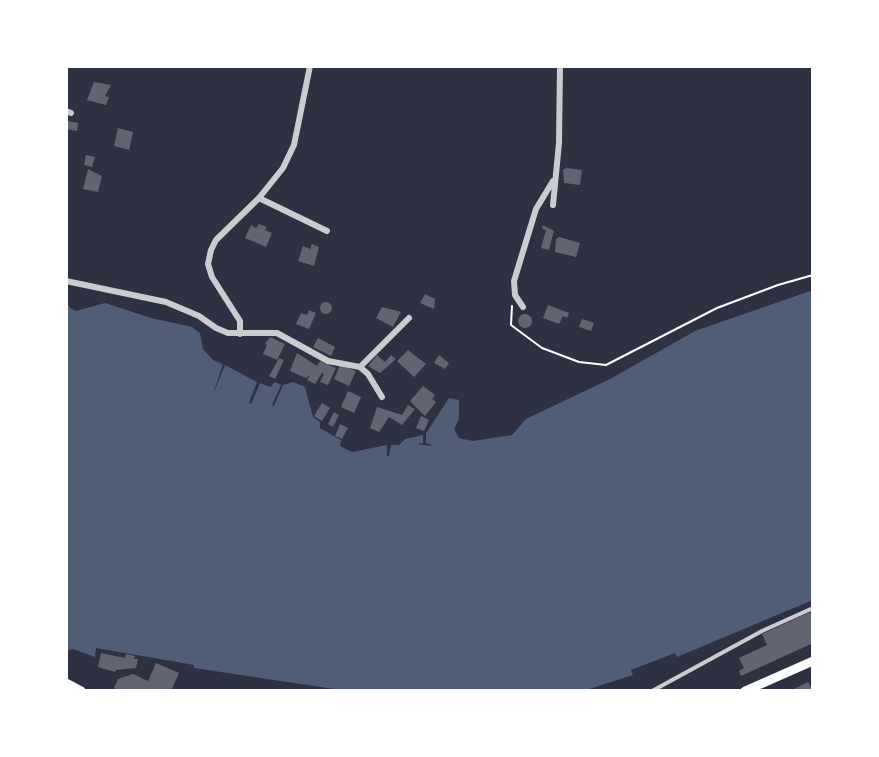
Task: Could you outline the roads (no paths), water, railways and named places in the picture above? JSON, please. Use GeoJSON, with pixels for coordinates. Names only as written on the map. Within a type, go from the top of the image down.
{"type":"FeatureCollection","features":[{"type":"Feature","properties":{"kind":"main road"},"geometry":{"type":"LineString","coordinates":[[745,691],[813,661]]}},
{"type":"Feature","properties":{"kind":"main road"},"geometry":{"type":"LineString","coordinates":[[66,683],[81,691]]}},
{"type":"Feature","properties":{"kind":"street"},"geometry":{"type":"LineString","coordinates":[[240,334],[240,321],[224,299],[208,264],[216,240],[273,183],[294,145],[310,66]]}},
{"type":"Feature","properties":{"kind":"street"},"geometry":{"type":"LineString","coordinates":[[553,205],[559,143],[560,66]]}},
{"type":"Feature","properties":{"kind":"street"},"geometry":{"type":"LineString","coordinates":[[523,307],[515,295],[514,280],[536,210],[554,181]]}},
{"type":"Feature","properties":{"kind":"street"},"geometry":{"type":"LineString","coordinates":[[260,198],[327,231]]}},
{"type":"Feature","properties":{"kind":"street"},"geometry":{"type":"LineString","coordinates":[[66,280],[166,302],[199,316],[216,328],[240,334],[277,333],[328,361],[360,367],[368,374],[382,397]]}},
{"type":"Feature","properties":{"kind":"street"},"geometry":{"type":"LineString","coordinates":[[360,367],[409,318]]}},
{"type":"Feature","properties":{"kind":"lane"},"geometry":{"type":"LineString","coordinates":[[652,691],[762,631],[813,608]]}},
{"type":"Feature","properties":{"kind":"lane"},"geometry":{"type":"LineString","coordinates":[[666,685],[668,691]]}},
{"type":"Feature","properties":{"kind":"water"},"geometry":{"type":"Polygon","coordinates":[[[813,290],[813,600],[677,657],[675,653],[631,670],[633,675],[583,691],[347,691],[194,668],[194,665],[96,648],[95,657],[73,649],[66,651],[66,300],[70,308],[76,311],[105,303],[151,318],[192,327],[200,333],[203,349],[213,360],[223,364],[212,397],[225,365],[257,382],[249,403],[251,404],[260,383],[270,387],[275,382],[281,385],[272,405],[274,406],[283,385],[293,382],[305,387],[313,417],[320,422],[320,428],[341,440],[340,446],[352,452],[387,445],[387,456],[389,456],[391,445],[399,445],[405,439],[423,435],[423,443],[417,444],[434,446],[426,443],[426,433],[449,398],[459,400],[459,419],[454,429],[459,438],[473,441],[512,435],[526,419],[610,379],[695,331],[813,290]]]}}]}
